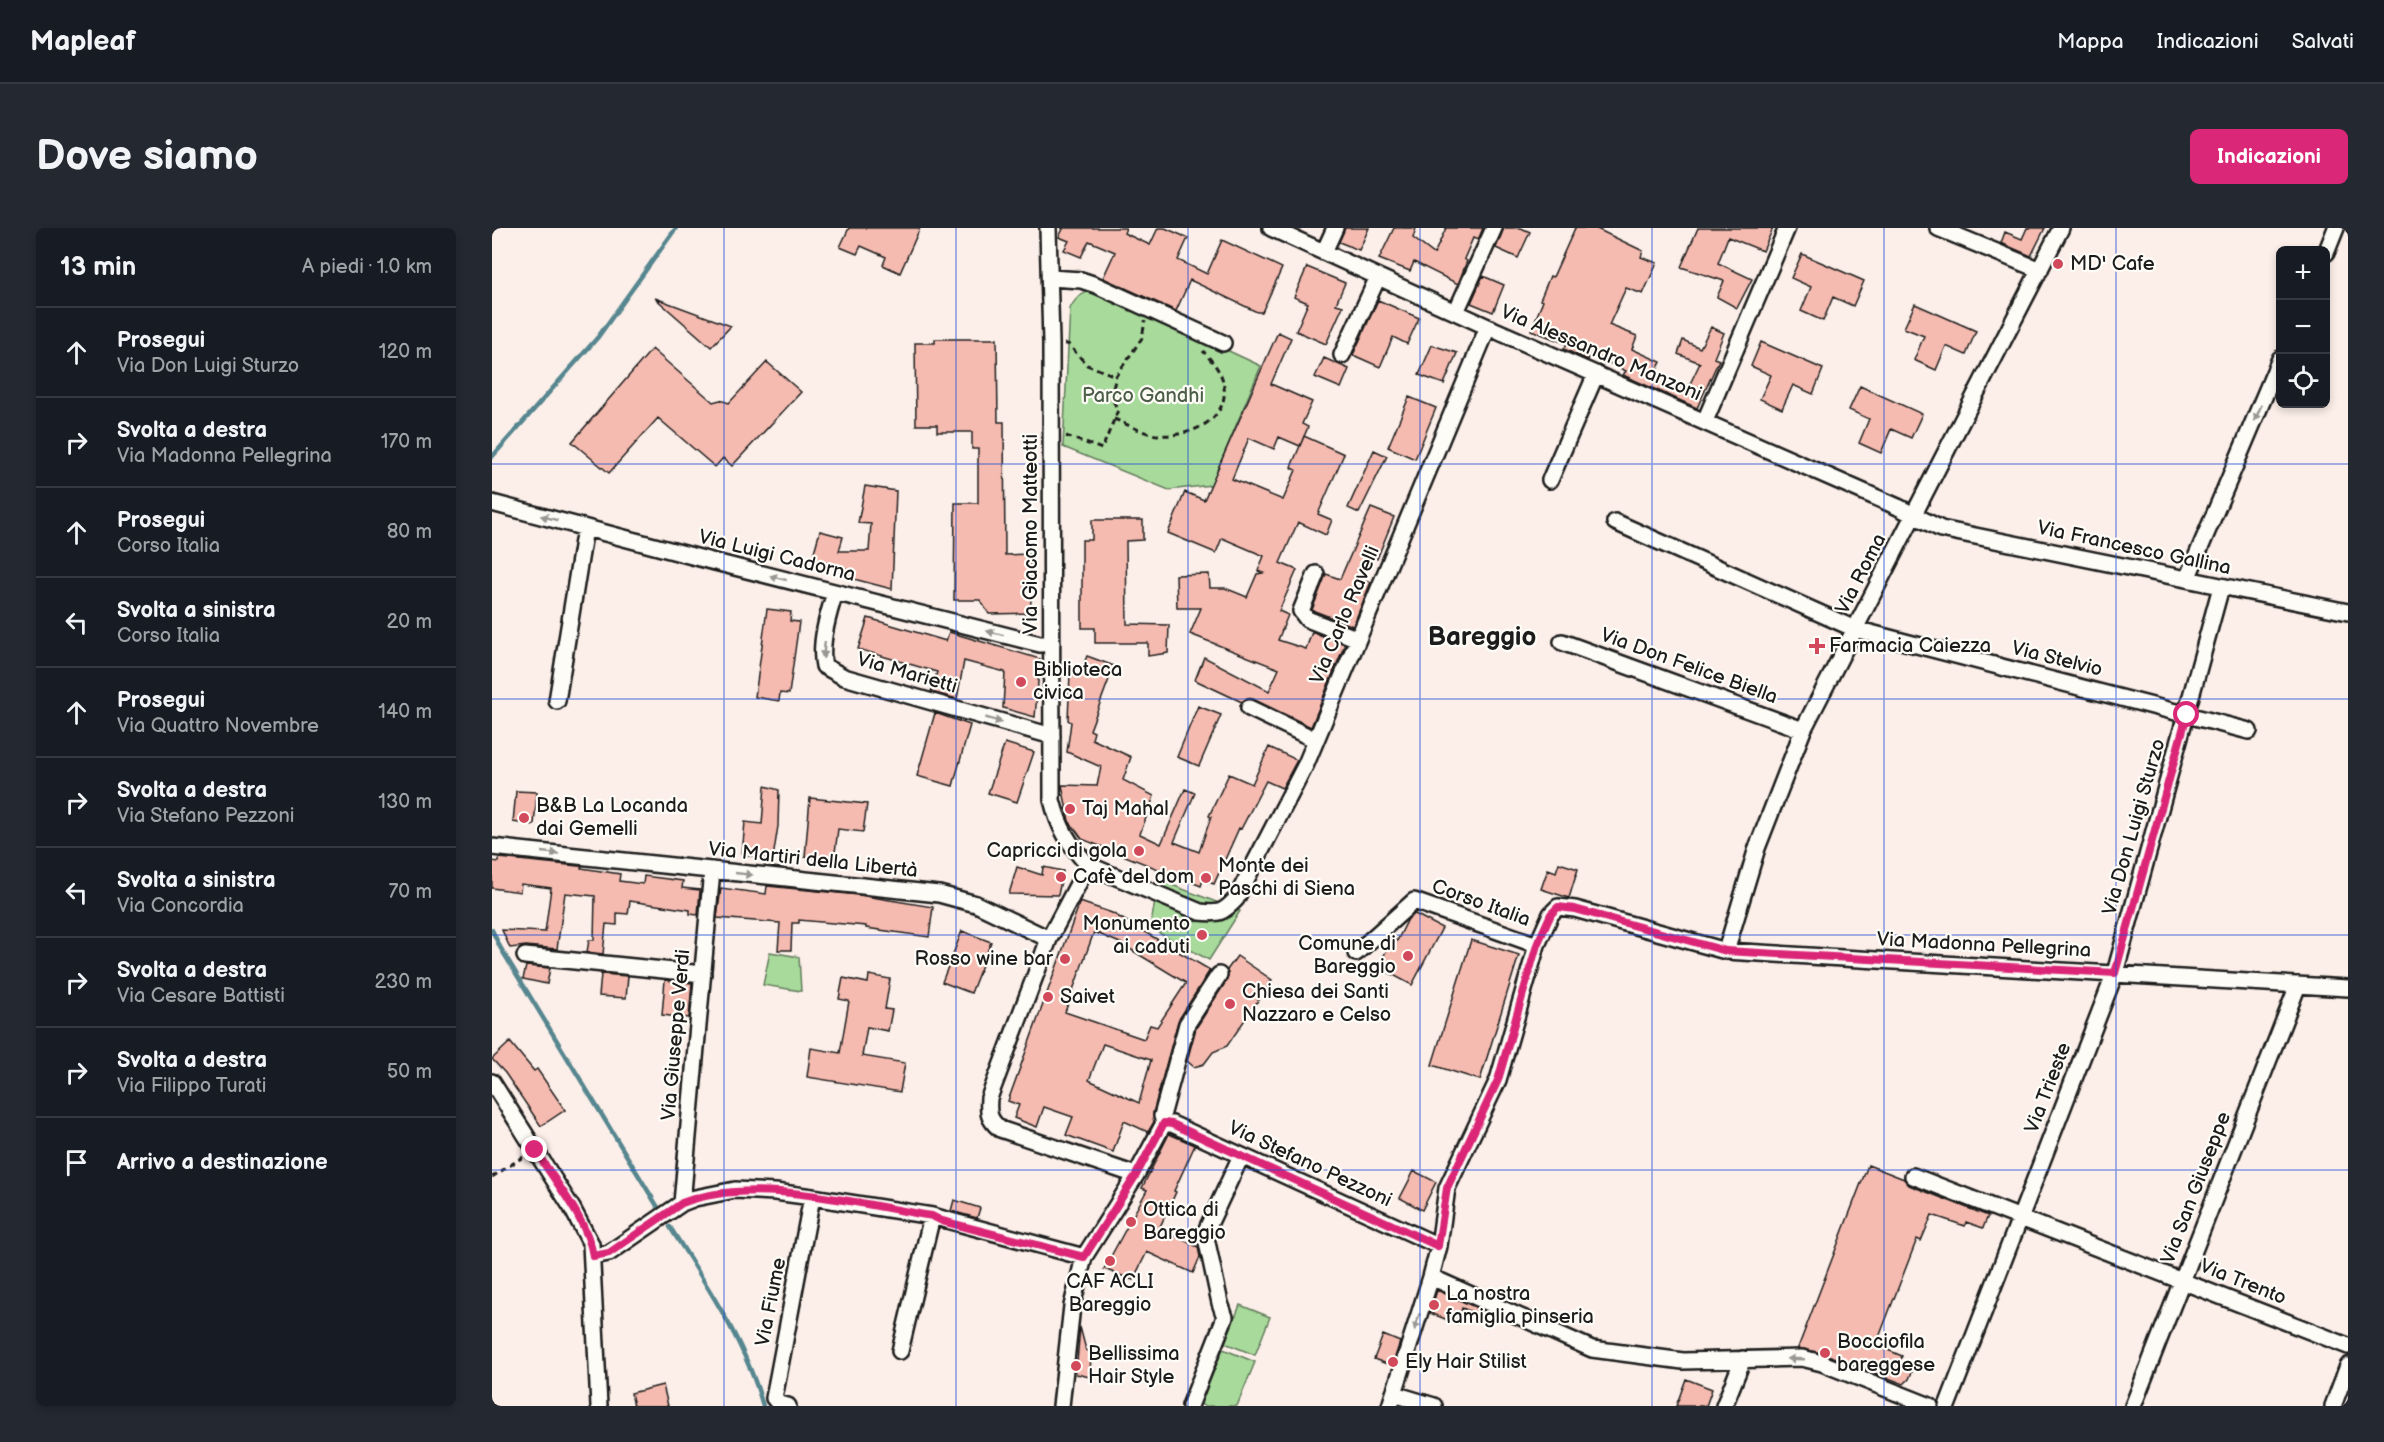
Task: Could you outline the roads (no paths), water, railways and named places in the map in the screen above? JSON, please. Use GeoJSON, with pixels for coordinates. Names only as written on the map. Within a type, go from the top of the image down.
{"type":"FeatureCollection","features":[{"type":"Feature","properties":{"kind":"street","name":"Via Giacomo Matteotti"},"geometry":{"type":"LineString","coordinates":[[1048,228],[1051,343],[1052,800],[1058,823],[1088,865]]}},
{"type":"Feature","properties":{"kind":"street","name":"Via Alessandro Manzoni"},"geometry":{"type":"LineString","coordinates":[[1271,228],[1488,327],[1914,515]]}},
{"type":"Feature","properties":{"kind":"street"},"geometry":{"type":"LineString","coordinates":[[1324,252],[1335,228]]}},
{"type":"Feature","properties":{"kind":"street"},"geometry":{"type":"LineString","coordinates":[[1456,312],[1494,228]]}},
{"type":"Feature","properties":{"kind":"street"},"geometry":{"type":"LineString","coordinates":[[1705,421],[1787,228]]}},
{"type":"Feature","properties":{"kind":"street"},"geometry":{"type":"LineString","coordinates":[[1938,228],[2040,270]]}},
{"type":"Feature","properties":{"kind":"street","name":"Via Roma"},"geometry":{"type":"LineString","coordinates":[[1726,951],[1757,848],[1803,730],[2061,228]]}},
{"type":"Feature","properties":{"kind":"street"},"geometry":{"type":"LineString","coordinates":[[2328,246],[2336,228]]}},
{"type":"Feature","properties":{"kind":"street"},"geometry":{"type":"LineString","coordinates":[[1342,355],[1377,276]]}},
{"type":"Feature","properties":{"kind":"street"},"geometry":{"type":"LineString","coordinates":[[1050,278],[1088,282],[1223,343]]}},
{"type":"Feature","properties":{"kind":"street","name":"Via Carlo Ravelli"},"geometry":{"type":"LineString","coordinates":[[1216,926],[1229,913],[1306,764],[1488,327]]}},
{"type":"Feature","properties":{"kind":"street"},"geometry":{"type":"LineString","coordinates":[[2187,579],[2276,368]]}},
{"type":"Feature","properties":{"kind":"street"},"geometry":{"type":"LineString","coordinates":[[1550,480],[1596,374]]}},
{"type":"Feature","properties":{"kind":"street","name":"Via Luigi Cadorna"},"geometry":{"type":"LineString","coordinates":[[492,503],[1040,644],[1052,643]]}},
{"type":"Feature","properties":{"kind":"street","name":"Via Francesco Gallina"},"geometry":{"type":"LineString","coordinates":[[1914,515],[1941,529],[2348,612]]}},
{"type":"Feature","properties":{"kind":"street","name":"Via Stelvio"},"geometry":{"type":"LineString","coordinates":[[1615,522],[1856,629],[2249,731]]}},
{"type":"Feature","properties":{"kind":"street"},"geometry":{"type":"LineString","coordinates":[[556,701],[585,528]]}},
{"type":"Feature","properties":{"kind":"street"},"geometry":{"type":"LineString","coordinates":[[1316,574],[1301,611],[1303,615],[1307,619],[1358,639]]}},
{"type":"Feature","properties":{"kind":"street","name":"Via Don Luigi Sturzo"},"geometry":{"type":"LineString","coordinates":[[2115,973],[2222,587]]}},
{"type":"Feature","properties":{"kind":"street","name":"Via Marietti"},"geometry":{"type":"LineString","coordinates":[[835,592],[824,648],[824,666],[844,677],[1052,736]]}},
{"type":"Feature","properties":{"kind":"street","name":"Via Don Felice Biella"},"geometry":{"type":"LineString","coordinates":[[1562,642],[1803,730]]}},
{"type":"Feature","properties":{"kind":"street"},"geometry":{"type":"LineString","coordinates":[[1250,708],[1316,740]]}},
{"type":"Feature","properties":{"kind":"street","name":"Via Martiri della Libertà"},"geometry":{"type":"LineString","coordinates":[[492,847],[939,894],[976,904],[1049,939]]}},
{"type":"Feature","properties":{"kind":"street"},"geometry":{"type":"LineString","coordinates":[[1136,1175],[1000,1129],[991,1121],[988,1112],[989,1098],[1049,939],[1076,900],[1088,865],[1116,883],[1200,912],[1229,913]]}},
{"type":"Feature","properties":{"kind":"street","name":"Via Giuseppe Verdi"},"geometry":{"type":"LineString","coordinates":[[682,1203],[712,870]]}},
{"type":"Feature","properties":{"kind":"street","name":"Corso Italia"},"geometry":{"type":"LineString","coordinates":[[1356,953],[1414,901],[1537,945],[1551,914],[1558,907],[1575,909],[1726,951]]}},
{"type":"Feature","properties":{"kind":"street"},"geometry":{"type":"LineString","coordinates":[[1434,1406],[1392,1400],[1431,1277],[1447,1188],[1498,1080],[1537,945]]}},
{"type":"Feature","properties":{"kind":"street","name":"Via Madonna Pellegrina"},"geometry":{"type":"LineString","coordinates":[[1726,951],[2348,988]]}},
{"type":"Feature","properties":{"kind":"street"},"geometry":{"type":"LineString","coordinates":[[525,956],[703,974]]}},
{"type":"Feature","properties":{"kind":"street","name":"Via Trieste"},"geometry":{"type":"LineString","coordinates":[[1947,1406],[2115,973]]}},
{"type":"Feature","properties":{"kind":"street"},"geometry":{"type":"LineString","coordinates":[[1061,1406],[1072,1306],[1084,1257],[1136,1175],[1164,1123],[1162,1116],[1187,1024],[1219,975]]}},
{"type":"Feature","properties":{"kind":"street","name":"Via San Giuseppe"},"geometry":{"type":"LineString","coordinates":[[2133,1406],[2298,985]]}},
{"type":"Feature","properties":{"kind":"street"},"geometry":{"type":"LineString","coordinates":[[492,1082],[573,1208],[591,1244],[599,1406]]}},
{"type":"Feature","properties":{"kind":"street","name":"Via Stefano Pezzoni"},"geometry":{"type":"LineString","coordinates":[[1164,1123],[1172,1124],[1438,1246]]}},
{"type":"Feature","properties":{"kind":"street"},"geometry":{"type":"LineString","coordinates":[[1190,1406],[1225,1317],[1205,1233],[1241,1156]]}},
{"type":"Feature","properties":{"kind":"street"},"geometry":{"type":"LineString","coordinates":[[1913,1176],[2021,1219]]}},
{"type":"Feature","properties":{"kind":"street"},"geometry":{"type":"LineString","coordinates":[[593,1256],[609,1253],[682,1203],[735,1190],[775,1192],[932,1216],[942,1221],[1084,1257]]}},
{"type":"Feature","properties":{"kind":"street","name":"Via Fiume"},"geometry":{"type":"LineString","coordinates":[[788,1406],[779,1404],[774,1398],[812,1197]]}},
{"type":"Feature","properties":{"kind":"street"},"geometry":{"type":"LineString","coordinates":[[900,1351],[932,1216]]}},
{"type":"Feature","properties":{"kind":"street","name":"Via Trento"},"geometry":{"type":"LineString","coordinates":[[2021,1219],[2348,1346]]}},
{"type":"Feature","properties":{"kind":"street"},"geometry":{"type":"LineString","coordinates":[[1431,1277],[1592,1348],[1683,1361],[1802,1358],[1822,1363],[1930,1406]]}},
{"type":"Feature","properties":{"kind":"street"},"geometry":{"type":"LineString","coordinates":[[1724,1406],[1743,1359]]}},
{"type":"Feature","properties":{"kind":"street"},"geometry":{"type":"LineString","coordinates":[[2333,1406],[2348,1366]]}},
{"type":"Feature","properties":{"kind":"waterway"},"geometry":{"type":"LineString","coordinates":[[492,457],[598,337],[676,228]]}},
{"type":"Feature","properties":{"kind":"waterway"},"geometry":{"type":"LineString","coordinates":[[492,930],[500,947],[659,1209]]}},
{"type":"Feature","properties":{"kind":"waterway"},"geometry":{"type":"LineString","coordinates":[[670,1227],[735,1336],[746,1358],[763,1406]]}},
{"type":"Feature","properties":{"kind":"place","name":"MD' Cafe"},"geometry":{"type":"Point","coordinates":[2058,264]}},
{"type":"Feature","properties":{"kind":"place","name":"Farmacia Caiezza"},"geometry":{"type":"Point","coordinates":[1817,646]}},
{"type":"Feature","properties":{"kind":"place","name":"Biblioteca civica"},"geometry":{"type":"Point","coordinates":[1021,682]}},
{"type":"Feature","properties":{"kind":"place","name":"Taj Mahal"},"geometry":{"type":"Point","coordinates":[1070,809]}},
{"type":"Feature","properties":{"kind":"place","name":"B&B La Locanda dai Gemelli"},"geometry":{"type":"Point","coordinates":[524,818]}},
{"type":"Feature","properties":{"kind":"place","name":"Capricci di gola"},"geometry":{"type":"Point","coordinates":[1139,851]}},
{"type":"Feature","properties":{"kind":"place","name":"Cafè del dom"},"geometry":{"type":"Point","coordinates":[1061,877]}},
{"type":"Feature","properties":{"kind":"place","name":"Monte dei Paschi di Siena"},"geometry":{"type":"Point","coordinates":[1206,878]}},
{"type":"Feature","properties":{"kind":"place","name":"Monumento ai caduti"},"geometry":{"type":"Point","coordinates":[1202,935]}},
{"type":"Feature","properties":{"kind":"place","name":"Comune di Bareggio"},"geometry":{"type":"Point","coordinates":[1408,956]}},
{"type":"Feature","properties":{"kind":"place","name":"Rosso wine bar"},"geometry":{"type":"Point","coordinates":[1065,959]}},
{"type":"Feature","properties":{"kind":"place","name":"Saivet"},"geometry":{"type":"Point","coordinates":[1048,997]}},
{"type":"Feature","properties":{"kind":"place","name":"Chiesa dei Santi Nazzaro e Celso"},"geometry":{"type":"Point","coordinates":[1230,1004]}},
{"type":"Feature","properties":{"kind":"place","name":"Ottica di Bareggio"},"geometry":{"type":"Point","coordinates":[1131,1222]}},
{"type":"Feature","properties":{"kind":"place","name":"CAF ACLI Bareggio"},"geometry":{"type":"Point","coordinates":[1110,1261]}},
{"type":"Feature","properties":{"kind":"place","name":"La nostra famiglia pinseria"},"geometry":{"type":"Point","coordinates":[1434,1305]}},
{"type":"Feature","properties":{"kind":"place","name":"Bocciofila bareggese"},"geometry":{"type":"Point","coordinates":[1825,1353]}},
{"type":"Feature","properties":{"kind":"place","name":"Ely Hair Stilist"},"geometry":{"type":"Point","coordinates":[1393,1362]}},
{"type":"Feature","properties":{"kind":"place","name":"Bellissima Hair Style"},"geometry":{"type":"Point","coordinates":[1076,1366]}},
{"type":"Feature","properties":{"kind":"district","name":"Bareggio"},"geometry":{"type":"Point","coordinates":[1482,637]}},
{"type":"Feature","properties":{"kind":"park label","name":"Parco Gandhi"},"geometry":{"type":"Point","coordinates":[1143,396]}}]}
